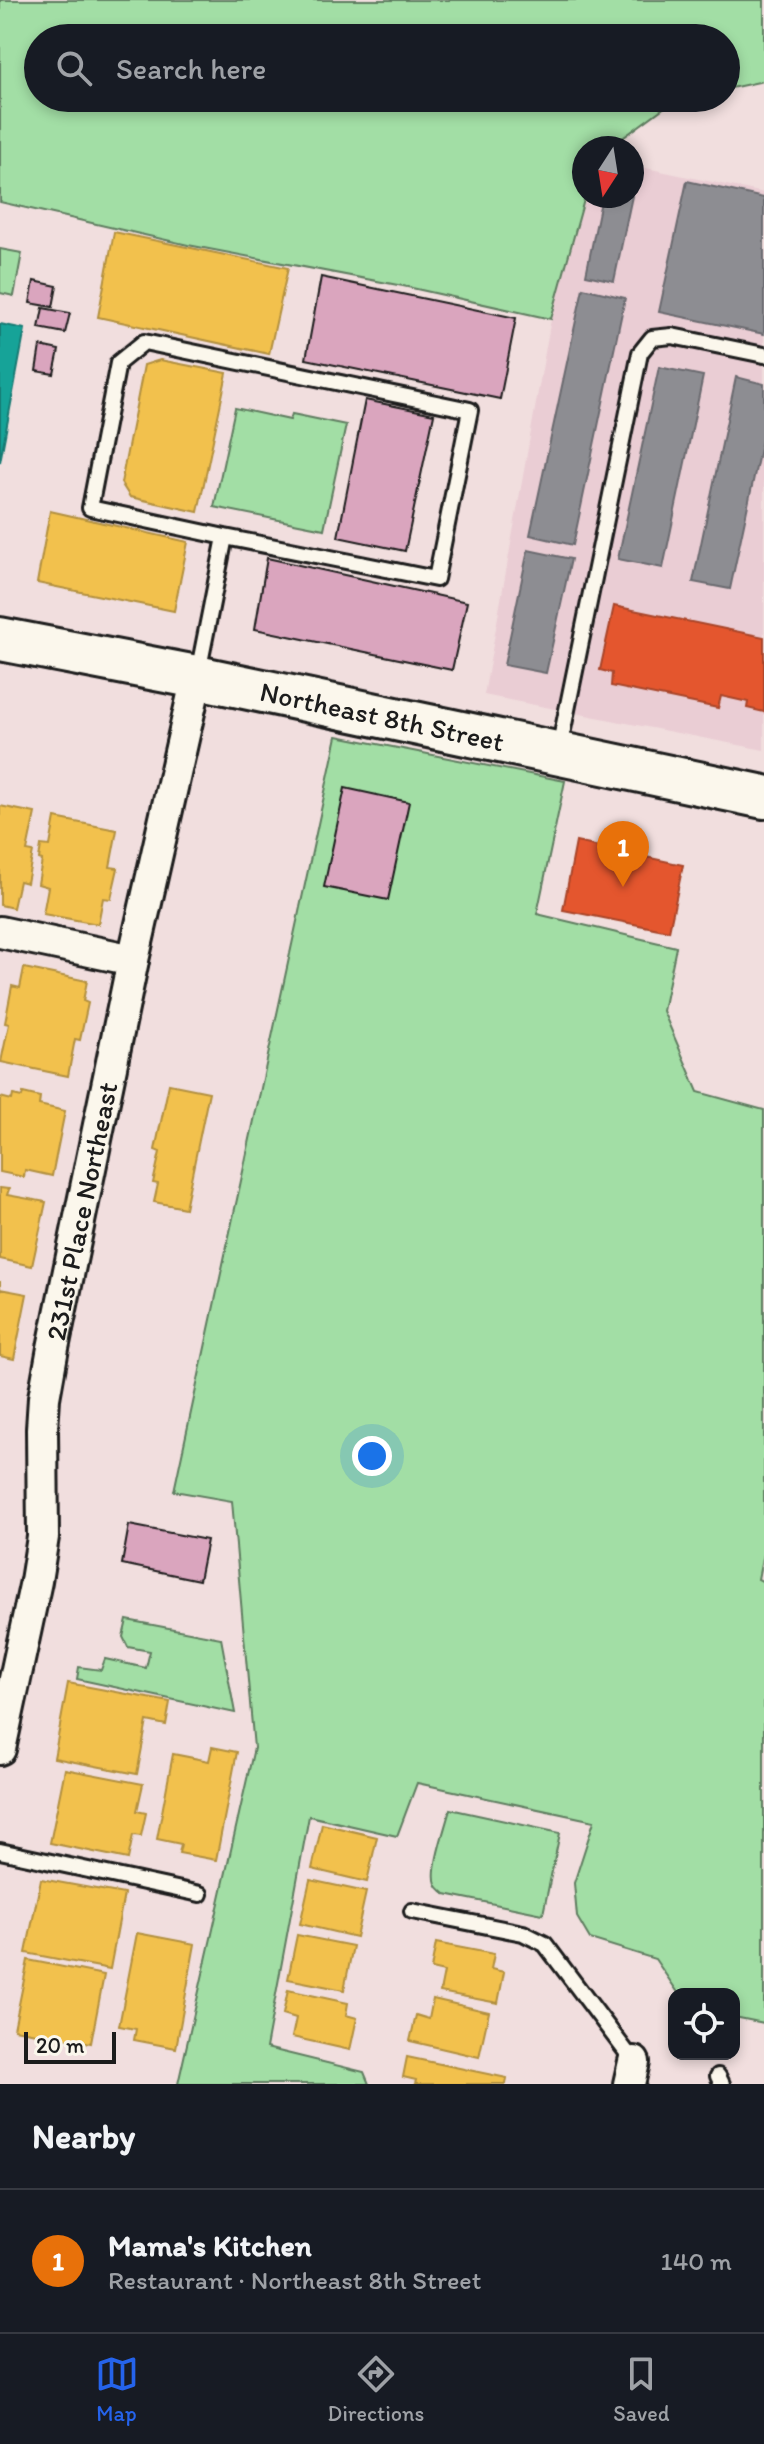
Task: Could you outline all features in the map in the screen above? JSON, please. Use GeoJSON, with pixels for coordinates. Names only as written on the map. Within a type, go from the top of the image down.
{"type":"FeatureCollection","features":[{"type":"Feature","properties":{"kind":"street","name":"Northeast 8th Street"},"geometry":{"type":"LineString","coordinates":[[0,639],[197,677],[764,797]]}},
{"type":"Feature","properties":{"kind":"street","name":"231st Place Northeast"},"geometry":{"type":"LineString","coordinates":[[0,1749],[43,1537],[44,1398],[133,960],[197,677]]}},
{"type":"Feature","properties":{"kind":"street"},"geometry":{"type":"LineString","coordinates":[[0,932],[133,960]]}},
{"type":"Feature","properties":{"kind":"lane"},"geometry":{"type":"LineString","coordinates":[[558,753],[640,353],[652,338],[672,336],[764,355]]}},
{"type":"Feature","properties":{"kind":"lane"},"geometry":{"type":"LineString","coordinates":[[144,342],[470,410],[436,579],[225,537],[90,508],[118,363],[144,342]]}},
{"type":"Feature","properties":{"kind":"lane"},"geometry":{"type":"LineString","coordinates":[[197,677],[225,537]]}},
{"type":"Feature","properties":{"kind":"lane"},"geometry":{"type":"LineString","coordinates":[[0,1851],[200,1894]]}},
{"type":"Feature","properties":{"kind":"lane"},"geometry":{"type":"LineString","coordinates":[[412,1911],[523,1933],[545,1944],[631,2073]]}},
{"type":"Feature","properties":{"kind":"shaded area"},"geometry":{"type":"Polygon","coordinates":[[[644,168],[764,193],[764,750],[484,695],[551,319],[582,208],[644,208],[644,168]]]}},
{"type":"Feature","properties":{"kind":"green space"},"geometry":{"type":"Polygon","coordinates":[[[0,0],[764,0],[764,81],[740,86],[740,24],[24,24],[24,112],[658,112],[625,136],[572,136],[572,208],[582,208],[551,319],[403,286],[188,245],[0,202],[0,0]]]}},
{"type":"Feature","properties":{"kind":"green space"},"geometry":{"type":"Polygon","coordinates":[[[0,249],[22,253],[14,296],[0,293],[0,249]]]}},
{"type":"Feature","properties":{"kind":"green space"},"geometry":{"type":"Polygon","coordinates":[[[235,408],[290,420],[292,414],[346,425],[324,529],[214,507],[235,408]]]}},
{"type":"Feature","properties":{"kind":"green space"},"geometry":{"type":"Polygon","coordinates":[[[337,736],[565,781],[537,914],[676,947],[663,1011],[698,1092],[764,1110],[764,1549],[758,1579],[764,1582],[764,2023],[740,2018],[740,1988],[675,1988],[655,1959],[590,1939],[577,1917],[574,1883],[594,1821],[417,1783],[397,1836],[309,1816],[266,2048],[364,2072],[369,2084],[178,2084],[254,1748],[232,1501],[174,1491],[337,736]]]}},
{"type":"Feature","properties":{"kind":"green space"},"geometry":{"type":"Polygon","coordinates":[[[127,1620],[221,1638],[235,1713],[77,1679],[79,1667],[101,1670],[105,1659],[146,1668],[150,1651],[128,1647],[123,1637],[127,1620]]]}},
{"type":"Feature","properties":{"kind":"green space"},"geometry":{"type":"Polygon","coordinates":[[[450,1809],[560,1833],[543,1914],[445,1894],[439,1888],[435,1868],[450,1809]]]}},
{"type":"Feature","properties":{"kind":"building: Homes"},"geometry":{"type":"Polygon","coordinates":[[[114,232],[288,268],[269,354],[98,317],[114,232]]]}},
{"type":"Feature","properties":{"kind":"building: Homes"},"geometry":{"type":"Polygon","coordinates":[[[160,360],[227,373],[198,512],[130,497],[121,483],[144,365],[160,360]]]}},
{"type":"Feature","properties":{"kind":"building: Homes"},"geometry":{"type":"Polygon","coordinates":[[[50,511],[188,542],[174,611],[37,583],[50,511]]]}},
{"type":"Feature","properties":{"kind":"building: Homes"},"geometry":{"type":"Polygon","coordinates":[[[0,806],[35,813],[27,851],[33,852],[27,883],[19,881],[13,908],[0,905],[0,806]]]}},
{"type":"Feature","properties":{"kind":"building: Homes"},"geometry":{"type":"Polygon","coordinates":[[[55,818],[117,830],[110,867],[118,868],[111,899],[103,898],[98,924],[43,914],[48,887],[38,884],[42,860],[39,859],[41,845],[50,846],[55,818]]]}},
{"type":"Feature","properties":{"kind":"building: Homes"},"geometry":{"type":"Polygon","coordinates":[[[24,968],[87,981],[83,1001],[88,1003],[80,1040],[75,1039],[68,1076],[1,1062],[9,1024],[5,1023],[12,986],[20,988],[24,968]]]}},
{"type":"Feature","properties":{"kind":"building: Homes"},"geometry":{"type":"Polygon","coordinates":[[[169,1084],[209,1092],[185,1208],[154,1202],[158,1184],[153,1183],[160,1152],[155,1150],[169,1084]]]}},
{"type":"Feature","properties":{"kind":"building: Homes"},"geometry":{"type":"Polygon","coordinates":[[[23,1093],[40,1097],[39,1105],[65,1111],[52,1176],[25,1170],[24,1177],[0,1172],[0,1097],[12,1100],[13,1095],[22,1097],[23,1093]]]}},
{"type":"Feature","properties":{"kind":"building: Homes"},"geometry":{"type":"Polygon","coordinates":[[[0,1188],[9,1189],[7,1195],[46,1202],[32,1266],[0,1259],[0,1188]]]}},
{"type":"Feature","properties":{"kind":"building: Homes"},"geometry":{"type":"Polygon","coordinates":[[[0,1289],[27,1294],[14,1359],[0,1356],[0,1289]]]}},
{"type":"Feature","properties":{"kind":"building: Homes"},"geometry":{"type":"Polygon","coordinates":[[[68,1683],[170,1702],[166,1725],[147,1721],[137,1774],[54,1758],[68,1683]]]}},
{"type":"Feature","properties":{"kind":"building: Homes"},"geometry":{"type":"Polygon","coordinates":[[[212,1747],[237,1752],[216,1860],[179,1853],[181,1844],[157,1839],[173,1754],[209,1761],[212,1747]]]}},
{"type":"Feature","properties":{"kind":"building: Homes"},"geometry":{"type":"Polygon","coordinates":[[[65,1769],[143,1784],[137,1811],[146,1813],[141,1836],[133,1835],[128,1859],[50,1843],[65,1769]]]}},
{"type":"Feature","properties":{"kind":"building: Homes"},"geometry":{"type":"Polygon","coordinates":[[[322,1824],[377,1837],[367,1882],[312,1869],[322,1824]]]}},
{"type":"Feature","properties":{"kind":"building: Homes"},"geometry":{"type":"Polygon","coordinates":[[[41,1879],[124,1894],[110,1969],[26,1953],[41,1879]]]}},
{"type":"Feature","properties":{"kind":"building: Homes"},"geometry":{"type":"Polygon","coordinates":[[[310,1880],[366,1892],[356,1937],[300,1924],[310,1880]]]}},
{"type":"Feature","properties":{"kind":"building: Homes"},"geometry":{"type":"Polygon","coordinates":[[[137,1933],[195,1944],[176,2048],[134,2040],[136,2029],[119,2026],[137,1933]]]}},
{"type":"Feature","properties":{"kind":"building: Homes"},"geometry":{"type":"Polygon","coordinates":[[[297,1935],[353,1946],[344,1990],[288,1979],[297,1935]]]}},
{"type":"Feature","properties":{"kind":"building: Homes"},"geometry":{"type":"Polygon","coordinates":[[[436,1943],[494,1954],[491,1969],[504,1972],[498,2003],[440,1992],[444,1972],[431,1969],[436,1943]]]}},
{"type":"Feature","properties":{"kind":"building: Homes"},"geometry":{"type":"Polygon","coordinates":[[[28,1960],[104,1975],[91,2043],[14,2029],[28,1960]]]}},
{"type":"Feature","properties":{"kind":"building: Homes"},"geometry":{"type":"Polygon","coordinates":[[[288,1990],[348,2003],[346,2015],[357,2018],[350,2050],[292,2037],[296,2018],[283,2014],[288,1990]]]}},
{"type":"Feature","properties":{"kind":"building: Homes"},"geometry":{"type":"Polygon","coordinates":[[[433,1999],[489,2012],[479,2057],[410,2041],[416,2015],[429,2019],[433,1999]]]}},
{"type":"Feature","properties":{"kind":"building: Homes"},"geometry":{"type":"Polygon","coordinates":[[[407,2057],[507,2078],[506,2084],[415,2084],[416,2080],[403,2077],[407,2057]]]}},
{"type":"Feature","properties":{"kind":"building: Shops"},"geometry":{"type":"Polygon","coordinates":[[[614,606],[764,637],[764,712],[747,708],[748,702],[721,696],[718,708],[611,686],[612,673],[600,670],[614,606]]]}},
{"type":"Feature","properties":{"kind":"building: Shops"},"geometry":{"type":"Polygon","coordinates":[[[576,842],[683,865],[669,931],[563,910],[576,842]]]}},
{"type":"Feature","properties":{"kind":"building: Public"},"geometry":{"type":"Polygon","coordinates":[[[0,324],[25,329],[0,462],[0,324]]]}},
{"type":"Feature","properties":{"kind":"building: Industry"},"geometry":{"type":"Polygon","coordinates":[[[687,181],[764,198],[764,334],[659,312],[687,181]]]}},
{"type":"Feature","properties":{"kind":"building: Industry"},"geometry":{"type":"Polygon","coordinates":[[[600,208],[629,208],[614,281],[586,275],[600,208]]]}},
{"type":"Feature","properties":{"kind":"building: Industry"},"geometry":{"type":"Polygon","coordinates":[[[583,288],[625,298],[573,545],[530,535],[583,288]]]}},
{"type":"Feature","properties":{"kind":"building: Industry"},"geometry":{"type":"Polygon","coordinates":[[[659,367],[703,376],[663,568],[618,559],[659,367]]]}},
{"type":"Feature","properties":{"kind":"building: Industry"},"geometry":{"type":"Polygon","coordinates":[[[736,377],[764,384],[764,430],[730,589],[693,582],[736,377]]]}},
{"type":"Feature","properties":{"kind":"building: Industry"},"geometry":{"type":"Polygon","coordinates":[[[528,550],[571,559],[546,673],[504,665],[528,550]]]}},
{"type":"Feature","properties":{"kind":"building: Other"},"geometry":{"type":"Polygon","coordinates":[[[321,277],[516,318],[500,399],[306,359],[321,277]]]}},
{"type":"Feature","properties":{"kind":"building: Other"},"geometry":{"type":"Polygon","coordinates":[[[34,281],[57,286],[53,307],[30,303],[34,281]]]}},
{"type":"Feature","properties":{"kind":"building: Other"},"geometry":{"type":"Polygon","coordinates":[[[43,308],[70,313],[65,333],[39,328],[43,308]]]}},
{"type":"Feature","properties":{"kind":"building: Other"},"geometry":{"type":"Polygon","coordinates":[[[40,346],[59,350],[54,374],[36,371],[40,346]]]}},
{"type":"Feature","properties":{"kind":"building: Other"},"geometry":{"type":"Polygon","coordinates":[[[365,400],[434,414],[405,551],[338,537],[365,400]]]}},
{"type":"Feature","properties":{"kind":"building: Other"},"geometry":{"type":"Polygon","coordinates":[[[267,558],[467,602],[452,670],[255,629],[267,558]]]}},
{"type":"Feature","properties":{"kind":"building: Other"},"geometry":{"type":"Polygon","coordinates":[[[345,788],[409,802],[388,900],[324,887],[345,788]]]}},
{"type":"Feature","properties":{"kind":"building: Other"},"geometry":{"type":"Polygon","coordinates":[[[129,1525],[207,1540],[199,1580],[122,1564],[129,1525]]]}},
{"type":"Feature","properties":{"kind":"place","name":"Mama's Kitchen"},"geometry":{"type":"Point","coordinates":[623,887]}}]}
